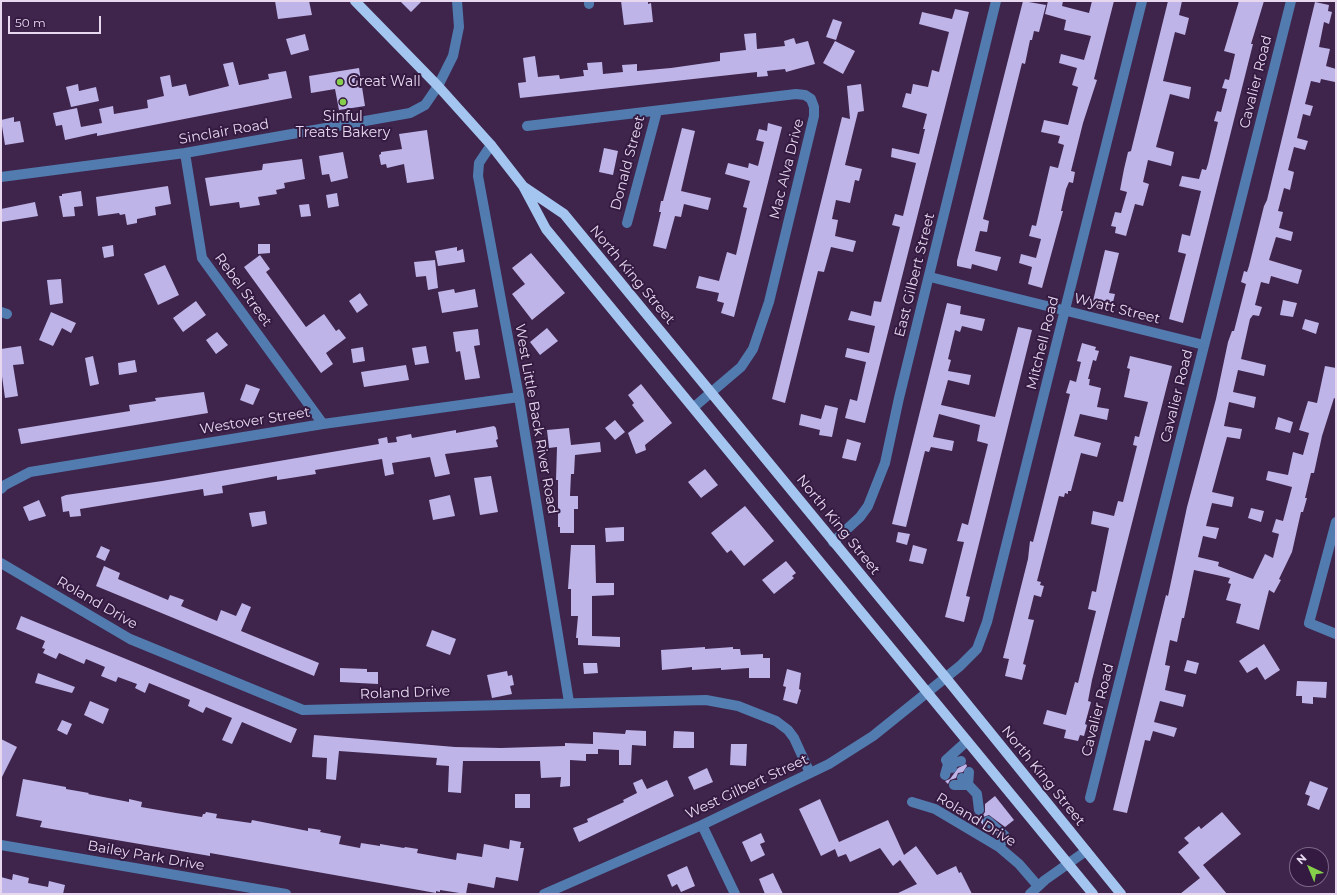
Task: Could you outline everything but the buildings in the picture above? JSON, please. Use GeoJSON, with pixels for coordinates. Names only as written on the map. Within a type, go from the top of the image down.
{"type":"FeatureCollection","features":[{"type":"Feature","properties":{"kind":"main road","name":"North King Street"},"geometry":{"type":"LineString","coordinates":[[355,1],[438,86],[491,145],[523,186],[546,229],[694,407],[1093,894]]}},
{"type":"Feature","properties":{"kind":"main road","name":"North King Street"},"geometry":{"type":"LineString","coordinates":[[523,186],[564,214],[946,678],[1121,894]]}},
{"type":"Feature","properties":{"kind":"street","name":"Sinclair Road"},"geometry":{"type":"LineString","coordinates":[[1,177],[185,153],[410,113],[425,105],[438,86],[456,47],[459,27],[457,1]]}},
{"type":"Feature","properties":{"kind":"street","name":"East Gilbert Street"},"geometry":{"type":"LineString","coordinates":[[833,542],[860,517],[868,506],[885,463],[899,398],[930,277],[996,1]]}},
{"type":"Feature","properties":{"kind":"street","name":"Mitchell Road"},"geometry":{"type":"LineString","coordinates":[[946,678],[973,654],[983,634],[1066,311],[1142,1]]}},
{"type":"Feature","properties":{"kind":"street","name":"Cavalier Road"},"geometry":{"type":"LineString","coordinates":[[1090,798],[1291,1]]}},
{"type":"Feature","properties":{"kind":"street","name":"Mac Alva Drive"},"geometry":{"type":"LineString","coordinates":[[527,126],[796,94],[804,95],[811,100],[814,107],[811,132],[771,294],[759,334],[753,349],[745,362],[694,407]]}},
{"type":"Feature","properties":{"kind":"street","name":"Donald Street"},"geometry":{"type":"LineString","coordinates":[[627,223],[657,111]]}},
{"type":"Feature","properties":{"kind":"street","name":"West Little Back River Road"},"geometry":{"type":"LineString","coordinates":[[491,145],[479,164],[478,176],[519,397],[569,702]]}},
{"type":"Feature","properties":{"kind":"street","name":"Rebel Street"},"geometry":{"type":"LineString","coordinates":[[185,153],[202,258],[323,424]]}},
{"type":"Feature","properties":{"kind":"street","name":"Wyatt Street"},"geometry":{"type":"LineString","coordinates":[[930,277],[1204,345]]}},
{"type":"Feature","properties":{"kind":"street","name":"Westover Street"},"geometry":{"type":"LineString","coordinates":[[1,489],[5,485],[30,472],[323,424],[519,397]]}},
{"type":"Feature","properties":{"kind":"street"},"geometry":{"type":"LineString","coordinates":[[1336,522],[1309,623],[1336,634]]}},
{"type":"Feature","properties":{"kind":"street","name":"Roland Drive"},"geometry":{"type":"LineString","coordinates":[[1,563],[130,639],[304,710],[569,702],[706,700],[738,706],[776,721],[788,730],[797,744],[810,773]]}},
{"type":"Feature","properties":{"kind":"street","name":"West Gilbert Street"},"geometry":{"type":"LineString","coordinates":[[544,894],[702,825],[810,773],[858,746],[946,678]]}},
{"type":"Feature","properties":{"kind":"street"},"geometry":{"type":"LineString","coordinates":[[961,762],[949,769],[946,760],[967,741]]}},
{"type":"Feature","properties":{"kind":"street"},"geometry":{"type":"LineString","coordinates":[[963,780],[977,794],[978,810]]}},
{"type":"Feature","properties":{"kind":"street","name":"Roland Drive"},"geometry":{"type":"LineString","coordinates":[[912,802],[935,809],[999,847],[1018,864],[1038,886]]}},
{"type":"Feature","properties":{"kind":"street"},"geometry":{"type":"LineString","coordinates":[[988,821],[1005,836],[999,847]]}},
{"type":"Feature","properties":{"kind":"street"},"geometry":{"type":"LineString","coordinates":[[702,825],[735,894]]}},
{"type":"Feature","properties":{"kind":"street","name":"Bailey Park Drive"},"geometry":{"type":"LineString","coordinates":[[1,845],[286,894]]}},
{"type":"Feature","properties":{"kind":"street"},"geometry":{"type":"LineString","coordinates":[[1030,894],[1038,886],[1086,851]]}},
{"type":"Feature","properties":{"kind":"place","name":"Great Wall"},"geometry":{"type":"Point","coordinates":[340,82]}},
{"type":"Feature","properties":{"kind":"place","name":"Sinful Treats Bakery"},"geometry":{"type":"Point","coordinates":[343,102]}}]}
